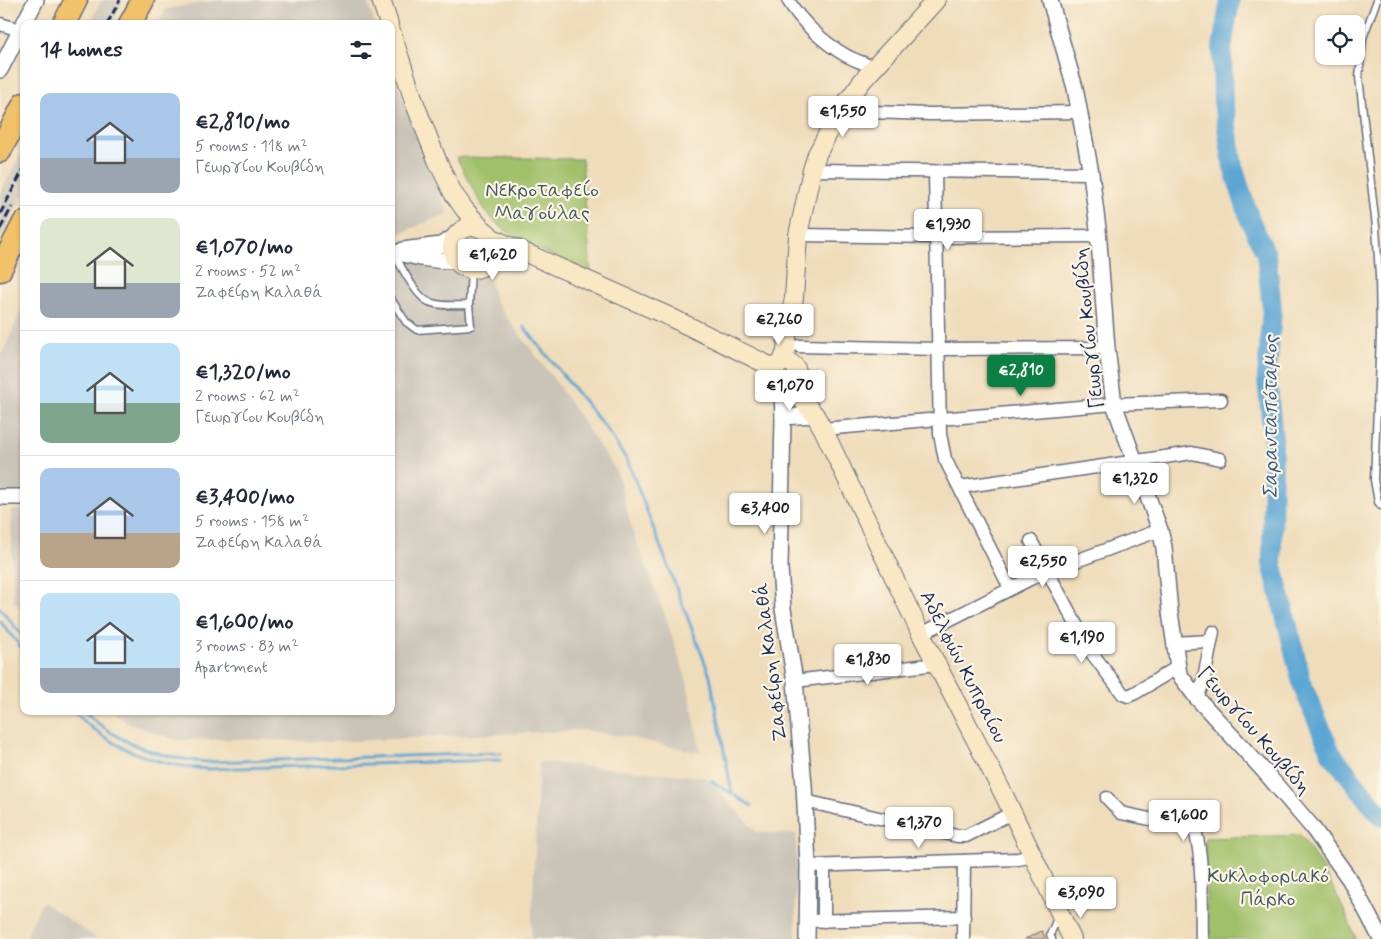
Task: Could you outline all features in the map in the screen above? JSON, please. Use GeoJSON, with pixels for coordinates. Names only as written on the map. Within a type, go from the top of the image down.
{"type":"FeatureCollection","features":[{"type":"Feature","properties":{"kind":"highway"},"geometry":{"type":"LineString","coordinates":[[66,20],[76,0]]}},
{"type":"Feature","properties":{"kind":"highway"},"geometry":{"type":"LineString","coordinates":[[132,20],[143,0]]}},
{"type":"Feature","properties":{"kind":"highway"},"geometry":{"type":"LineString","coordinates":[[0,151],[20,112]]}},
{"type":"Feature","properties":{"kind":"highway"},"geometry":{"type":"LineString","coordinates":[[0,270],[20,232]]}},
{"type":"Feature","properties":{"kind":"main road"},"geometry":{"type":"LineString","coordinates":[[381,0],[388,20]]}},
{"type":"Feature","properties":{"kind":"main road"},"geometry":{"type":"LineString","coordinates":[[786,373],[788,327],[794,298],[798,235],[817,154],[840,111],[874,68],[936,0]]}},
{"type":"Feature","properties":{"kind":"main road"},"geometry":{"type":"LineString","coordinates":[[395,43],[418,112],[437,160],[453,193],[465,210],[488,234],[495,249],[491,260]]}},
{"type":"Feature","properties":{"kind":"main road"},"geometry":{"type":"LineString","coordinates":[[453,193],[456,214],[456,236],[452,245],[452,253],[455,261],[462,267],[471,270],[482,268],[491,260],[503,255],[518,253],[544,261]]}},
{"type":"Feature","properties":{"kind":"main road"},"geometry":{"type":"LineString","coordinates":[[456,236],[467,228],[478,228],[544,261],[668,316],[786,373]]}},
{"type":"Feature","properties":{"kind":"main road"},"geometry":{"type":"LineString","coordinates":[[786,373],[798,346],[799,318],[794,298]]}},
{"type":"Feature","properties":{"kind":"main road","name":"Αδελφών Κυπραίου"},"geometry":{"type":"LineString","coordinates":[[786,373],[819,422],[921,634],[1012,813],[1072,939]]}},
{"type":"Feature","properties":{"kind":"street"},"geometry":{"type":"LineString","coordinates":[[25,20],[36,0]]}},
{"type":"Feature","properties":{"kind":"street"},"geometry":{"type":"LineString","coordinates":[[788,0],[798,15],[832,46],[845,55],[874,68]]}},
{"type":"Feature","properties":{"kind":"street","name":"Γεωργίου Κουβίδη"},"geometry":{"type":"LineString","coordinates":[[1050,0],[1075,88],[1091,174],[1099,236],[1107,348],[1114,404],[1160,530],[1164,547],[1179,674],[1197,698],[1312,827],[1350,880],[1381,939]]}},
{"type":"Feature","properties":{"kind":"street"},"geometry":{"type":"LineString","coordinates":[[0,24],[20,30],[0,70]]}},
{"type":"Feature","properties":{"kind":"street"},"geometry":{"type":"LineString","coordinates":[[840,111],[930,114],[1079,112]]}},
{"type":"Feature","properties":{"kind":"street"},"geometry":{"type":"LineString","coordinates":[[812,170],[1091,174]]}},
{"type":"Feature","properties":{"kind":"street"},"geometry":{"type":"LineString","coordinates":[[935,172],[939,418],[945,459],[1010,588]]}},
{"type":"Feature","properties":{"kind":"street"},"geometry":{"type":"LineString","coordinates":[[798,235],[936,238],[1099,236]]}},
{"type":"Feature","properties":{"kind":"street"},"geometry":{"type":"LineString","coordinates":[[395,251],[441,245],[456,236]]}},
{"type":"Feature","properties":{"kind":"street"},"geometry":{"type":"LineString","coordinates":[[395,252],[434,261],[455,261]]}},
{"type":"Feature","properties":{"kind":"street"},"geometry":{"type":"LineString","coordinates":[[798,346],[938,349],[1107,348]]}},
{"type":"Feature","properties":{"kind":"street","name":"Ζαφείρη Καλαθά"},"geometry":{"type":"LineString","coordinates":[[786,373],[782,392],[780,568],[783,608],[796,681],[806,801],[808,866],[807,939]]}},
{"type":"Feature","properties":{"kind":"street"},"geometry":{"type":"LineString","coordinates":[[783,417],[819,422],[939,418],[1114,404],[1221,400]]}},
{"type":"Feature","properties":{"kind":"street"},"geometry":{"type":"LineString","coordinates":[[960,487],[1192,453],[1220,459]]}},
{"type":"Feature","properties":{"kind":"street"},"geometry":{"type":"LineString","coordinates":[[0,497],[20,497]]}},
{"type":"Feature","properties":{"kind":"street"},"geometry":{"type":"LineString","coordinates":[[921,634],[1010,588],[1048,571],[1160,530]]}},
{"type":"Feature","properties":{"kind":"street"},"geometry":{"type":"LineString","coordinates":[[1031,542],[1091,652],[1123,694],[1128,696],[1135,693],[1178,667]]}},
{"type":"Feature","properties":{"kind":"street"},"geometry":{"type":"LineString","coordinates":[[1174,643],[1212,636],[1203,683],[1197,698]]}},
{"type":"Feature","properties":{"kind":"street"},"geometry":{"type":"LineString","coordinates":[[796,681],[936,664]]}},
{"type":"Feature","properties":{"kind":"street"},"geometry":{"type":"LineString","coordinates":[[1107,798],[1120,813],[1178,825],[1195,831],[1198,839],[1200,869],[1202,939]]}},
{"type":"Feature","properties":{"kind":"street"},"geometry":{"type":"LineString","coordinates":[[806,801],[957,836],[966,836],[1012,813]]}},
{"type":"Feature","properties":{"kind":"street"},"geometry":{"type":"LineString","coordinates":[[808,866],[1018,859],[1033,856]]}},
{"type":"Feature","properties":{"kind":"street"},"geometry":{"type":"LineString","coordinates":[[963,939],[964,861]]}},
{"type":"Feature","properties":{"kind":"street"},"geometry":{"type":"LineString","coordinates":[[824,866],[824,921]]}},
{"type":"Feature","properties":{"kind":"street"},"geometry":{"type":"LineString","coordinates":[[807,922],[964,917]]}},
{"type":"Feature","properties":{"kind":"lane"},"geometry":{"type":"LineString","coordinates":[[1376,0],[1363,38],[1359,77],[1380,276],[1380,334],[1374,480],[1378,502],[1381,506]]}},
{"type":"Feature","properties":{"kind":"lane"},"geometry":{"type":"LineString","coordinates":[[395,256],[416,290],[427,302],[469,305]]}},
{"type":"Feature","properties":{"kind":"lane"},"geometry":{"type":"LineString","coordinates":[[395,305],[406,322],[417,330],[471,326],[469,305],[471,270]]}},
{"type":"Feature","properties":{"kind":"lane"},"geometry":{"type":"LineString","coordinates":[[1052,939],[1050,935],[1060,913]]}},
{"type":"Feature","properties":{"kind":"shaded area"},"geometry":{"type":"Polygon","coordinates":[[[102,0],[123,0],[113,20],[91,20],[102,0]]]}},
{"type":"Feature","properties":{"kind":"shaded area"},"geometry":{"type":"Polygon","coordinates":[[[219,0],[366,0],[374,20],[160,20],[166,9],[219,0]]]}},
{"type":"Feature","properties":{"kind":"shaded area"},"geometry":{"type":"Polygon","coordinates":[[[395,76],[448,213],[395,235],[395,76]]]}},
{"type":"Feature","properties":{"kind":"shaded area"},"geometry":{"type":"Polygon","coordinates":[[[20,156],[20,201],[0,239],[0,194],[20,156]]]}},
{"type":"Feature","properties":{"kind":"shaded area"},"geometry":{"type":"Polygon","coordinates":[[[395,258],[490,280],[495,302],[558,385],[617,472],[633,533],[665,615],[687,682],[701,753],[628,737],[584,730],[329,742],[239,739],[175,740],[127,723],[117,715],[395,715],[395,258]]]}},
{"type":"Feature","properties":{"kind":"shaded area"},"geometry":{"type":"Polygon","coordinates":[[[20,315],[20,492],[0,492],[0,354],[20,315]]]}},
{"type":"Feature","properties":{"kind":"shaded area"},"geometry":{"type":"Polygon","coordinates":[[[20,509],[20,609],[13,600],[11,510],[20,509]]]}},
{"type":"Feature","properties":{"kind":"shaded area"},"geometry":{"type":"Polygon","coordinates":[[[539,762],[705,777],[757,832],[796,834],[796,939],[531,939],[539,762]]]}},
{"type":"Feature","properties":{"kind":"shaded area"},"geometry":{"type":"Polygon","coordinates":[[[42,902],[98,939],[25,939],[42,902]]]}},
{"type":"Feature","properties":{"kind":"green space","name":"Νεκροταφείο Μαγούλας"},"geometry":{"type":"Polygon","coordinates":[[[456,157],[582,159],[591,273],[522,241],[497,224],[484,208],[456,157]]]}},
{"type":"Feature","properties":{"kind":"green space","name":"Κυκλοφοριακό Πάρκο"},"geometry":{"type":"Polygon","coordinates":[[[1300,835],[1331,885],[1356,939],[1207,939],[1205,838],[1300,835]]]}},
{"type":"Feature","properties":{"kind":"building"},"geometry":{"type":"Polygon","coordinates":[[[1042,931],[1045,939],[1025,939],[1042,931]]]}},
{"type":"Feature","properties":{"kind":"waterway","name":"Σαρανταπόταμος"},"geometry":{"type":"LineString","coordinates":[[1230,0],[1222,48],[1223,101],[1233,167],[1250,220],[1266,254],[1272,308],[1267,378],[1273,440],[1272,563],[1303,687],[1331,753],[1381,816]]}},
{"type":"Feature","properties":{"kind":"waterway"},"geometry":{"type":"LineString","coordinates":[[524,327],[608,431],[628,462],[710,676],[732,793]]}},
{"type":"Feature","properties":{"kind":"waterway"},"geometry":{"type":"LineString","coordinates":[[0,608],[20,633]]}},
{"type":"Feature","properties":{"kind":"waterway"},"geometry":{"type":"LineString","coordinates":[[0,621],[20,646]]}},
{"type":"Feature","properties":{"kind":"waterway"},"geometry":{"type":"LineString","coordinates":[[78,715],[103,736],[135,753],[171,764],[189,767],[208,769],[500,760]]}},
{"type":"Feature","properties":{"kind":"waterway"},"geometry":{"type":"LineString","coordinates":[[88,715],[111,732],[142,748],[174,757],[208,762],[501,753]]}},
{"type":"Feature","properties":{"kind":"waterway"},"geometry":{"type":"LineString","coordinates":[[711,781],[752,806]]}},
{"type":"Feature","properties":{"kind":"railway"},"geometry":{"type":"LineString","coordinates":[[109,20],[120,0]]}},
{"type":"Feature","properties":{"kind":"railway"},"geometry":{"type":"LineString","coordinates":[[0,214],[20,176]]}},
{"type":"Feature","properties":{"kind":"railway"},"geometry":{"type":"LineString","coordinates":[[0,229],[12,207]]}}]}
